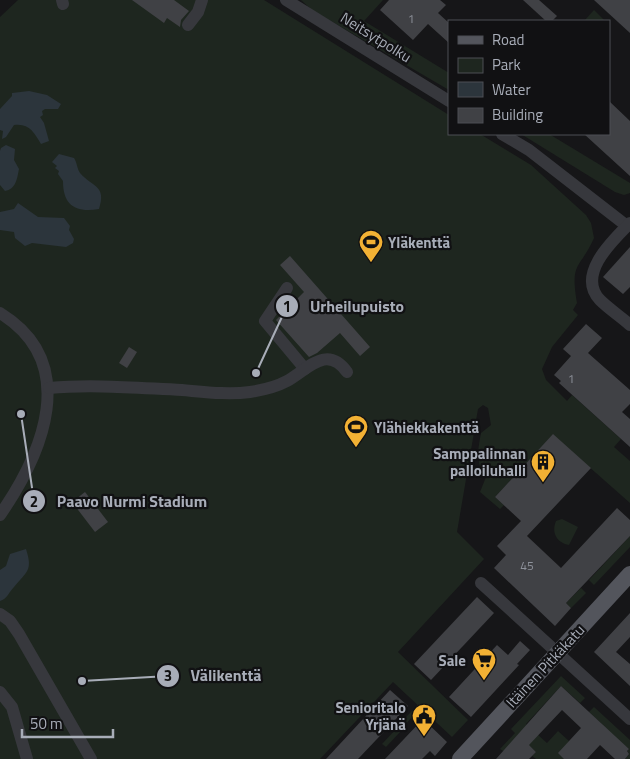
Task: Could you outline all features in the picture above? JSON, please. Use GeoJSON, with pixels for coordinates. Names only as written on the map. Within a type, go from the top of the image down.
{"type":"FeatureCollection","features":[{"type":"Feature","properties":{"kind":"main road","name":"Itäinen Pitkäkatu"},"geometry":{"type":"LineString","coordinates":[[460,759],[630,574]]}},
{"type":"Feature","properties":{"kind":"street"},"geometry":{"type":"LineString","coordinates":[[188,25],[198,12],[202,0]]}},
{"type":"Feature","properties":{"kind":"street","name":"Neitsytpolku"},"geometry":{"type":"LineString","coordinates":[[286,0],[448,100]]}},
{"type":"Feature","properties":{"kind":"street"},"geometry":{"type":"LineString","coordinates":[[504,135],[529,150],[629,224],[593,269],[592,282],[596,294],[630,325]]}},
{"type":"Feature","properties":{"kind":"street"},"geometry":{"type":"LineString","coordinates":[[288,288],[265,321],[305,369]]}},
{"type":"Feature","properties":{"kind":"street"},"geometry":{"type":"LineString","coordinates":[[0,313],[21,328],[34,346],[44,368],[49,388],[45,424],[32,463],[0,515]]}},
{"type":"Feature","properties":{"kind":"street"},"geometry":{"type":"LineString","coordinates":[[49,388],[101,386],[228,393],[250,392],[269,389],[328,358],[335,360],[347,372]]}},
{"type":"Feature","properties":{"kind":"street"},"geometry":{"type":"LineString","coordinates":[[481,583],[571,663],[630,719]]}},
{"type":"Feature","properties":{"kind":"street"},"geometry":{"type":"LineString","coordinates":[[0,614],[10,621],[19,634],[91,759]]}},
{"type":"Feature","properties":{"kind":"street"},"geometry":{"type":"LineString","coordinates":[[0,692],[12,706],[27,759]]}},
{"type":"Feature","properties":{"kind":"green space"},"geometry":{"type":"Polygon","coordinates":[[[18,0],[264,0],[448,114],[448,135],[482,135],[531,165],[586,215],[591,223],[594,238],[575,273],[577,303],[573,310],[578,315],[552,347],[542,369],[546,380],[567,401],[572,395],[621,439],[614,447],[630,461],[630,503],[553,435],[495,497],[504,505],[500,509],[480,492],[486,477],[480,466],[478,450],[481,433],[491,425],[488,408],[483,405],[478,409],[457,532],[484,559],[398,652],[468,720],[452,737],[393,682],[320,759],[0,759],[0,17],[18,0]]]}},
{"type":"Feature","properties":{"kind":"green space"},"geometry":{"type":"Polygon","coordinates":[[[301,0],[383,0],[364,21],[448,72],[448,89],[312,10],[301,0]]]}},
{"type":"Feature","properties":{"kind":"green space"},"geometry":{"type":"Polygon","coordinates":[[[594,10],[604,20],[585,20],[594,10]]]}},
{"type":"Feature","properties":{"kind":"green space"},"geometry":{"type":"Polygon","coordinates":[[[523,135],[551,135],[630,183],[630,193],[624,195],[615,192],[523,135]]]}},
{"type":"Feature","properties":{"kind":"green space"},"geometry":{"type":"Polygon","coordinates":[[[562,519],[578,527],[569,545],[558,540],[554,530],[556,521],[562,519]]]}},
{"type":"Feature","properties":{"kind":"green space"},"geometry":{"type":"Polygon","coordinates":[[[630,536],[630,547],[594,585],[589,580],[630,536]]]}},
{"type":"Feature","properties":{"kind":"green space"},"geometry":{"type":"Polygon","coordinates":[[[581,588],[586,593],[571,608],[566,603],[581,588]]]}},
{"type":"Feature","properties":{"kind":"green space"},"geometry":{"type":"Polygon","coordinates":[[[561,676],[585,698],[580,703],[561,686],[526,724],[547,743],[558,731],[569,741],[564,759],[536,759],[532,756],[536,752],[518,735],[505,752],[500,749],[515,733],[511,729],[561,676]]]}},
{"type":"Feature","properties":{"kind":"green space"},"geometry":{"type":"Polygon","coordinates":[[[594,707],[630,740],[630,759],[625,759],[629,754],[627,751],[629,749],[603,730],[603,725],[589,712],[594,707]]]}},
{"type":"Feature","properties":{"kind":"green space"},"geometry":{"type":"Polygon","coordinates":[[[413,710],[423,719],[418,724],[411,718],[405,725],[402,721],[413,710]]]}},
{"type":"Feature","properties":{"kind":"green space"},"geometry":{"type":"Polygon","coordinates":[[[397,728],[401,731],[386,747],[382,744],[397,728]]]}},
{"type":"Feature","properties":{"kind":"water"},"geometry":{"type":"Polygon","coordinates":[[[29,91],[47,95],[61,104],[58,109],[45,109],[40,117],[44,123],[49,141],[41,144],[30,129],[24,125],[14,125],[6,137],[2,139],[3,131],[0,130],[0,109],[12,96],[12,93],[29,91]]]}},
{"type":"Feature","properties":{"kind":"water"},"geometry":{"type":"Polygon","coordinates":[[[6,145],[15,149],[14,160],[19,169],[14,186],[5,191],[0,185],[0,151],[6,145]]]}},
{"type":"Feature","properties":{"kind":"water"},"geometry":{"type":"Polygon","coordinates":[[[59,154],[74,158],[80,173],[100,191],[101,201],[99,209],[83,210],[72,206],[68,201],[65,196],[63,181],[58,174],[59,171],[55,168],[57,166],[52,162],[59,154]]]}},
{"type":"Feature","properties":{"kind":"water"},"geometry":{"type":"Polygon","coordinates":[[[18,203],[38,217],[64,218],[70,226],[69,230],[74,239],[73,243],[66,247],[32,243],[25,246],[15,238],[14,232],[0,230],[0,212],[14,209],[18,203]]]}},
{"type":"Feature","properties":{"kind":"water"},"geometry":{"type":"Polygon","coordinates":[[[26,549],[29,562],[28,570],[6,597],[0,601],[0,570],[6,566],[10,554],[26,549]]]}},
{"type":"Feature","properties":{"kind":"building"},"geometry":{"type":"Polygon","coordinates":[[[132,0],[174,0],[189,11],[181,20],[180,27],[167,18],[164,23],[132,0]]]}},
{"type":"Feature","properties":{"kind":"building"},"geometry":{"type":"Polygon","coordinates":[[[389,0],[440,0],[446,5],[438,13],[448,22],[448,42],[428,24],[413,40],[380,10],[389,0]]]}},
{"type":"Feature","properties":{"kind":"building"},"geometry":{"type":"Polygon","coordinates":[[[523,0],[539,0],[557,16],[553,20],[545,20],[523,0]]]}},
{"type":"Feature","properties":{"kind":"building"},"geometry":{"type":"Polygon","coordinates":[[[594,0],[630,0],[630,33],[594,0]]]}},
{"type":"Feature","properties":{"kind":"building"},"geometry":{"type":"Polygon","coordinates":[[[610,102],[630,121],[630,176],[585,135],[610,135],[610,102]]]}},
{"type":"Feature","properties":{"kind":"building"},"geometry":{"type":"Polygon","coordinates":[[[630,247],[630,287],[623,294],[603,277],[630,247]]]}},
{"type":"Feature","properties":{"kind":"building"},"geometry":{"type":"Polygon","coordinates":[[[290,256],[370,347],[360,356],[340,333],[317,353],[309,357],[276,320],[304,292],[280,265],[290,256]]]}},
{"type":"Feature","properties":{"kind":"building"},"geometry":{"type":"Polygon","coordinates":[[[586,324],[602,338],[588,353],[630,390],[630,404],[622,412],[630,419],[630,447],[559,383],[561,381],[554,375],[571,356],[563,349],[586,324]]]}},
{"type":"Feature","properties":{"kind":"building"},"geometry":{"type":"Polygon","coordinates":[[[129,347],[137,352],[127,368],[119,363],[129,347]]]}},
{"type":"Feature","properties":{"kind":"building"},"geometry":{"type":"Polygon","coordinates":[[[553,434],[591,468],[527,536],[561,568],[617,508],[630,520],[630,536],[566,603],[571,608],[555,626],[494,568],[506,555],[497,546],[521,521],[495,497],[553,434]]]}},
{"type":"Feature","properties":{"kind":"building"},"geometry":{"type":"Polygon","coordinates":[[[85,492],[108,522],[95,532],[72,502],[85,492]]]}},
{"type":"Feature","properties":{"kind":"building"},"geometry":{"type":"Polygon","coordinates":[[[477,597],[494,613],[431,680],[414,664],[477,597]]]}},
{"type":"Feature","properties":{"kind":"building"},"geometry":{"type":"Polygon","coordinates":[[[630,613],[630,637],[616,652],[630,664],[630,686],[594,652],[630,613]]]}},
{"type":"Feature","properties":{"kind":"building","name":"Sale"},"geometry":{"type":"Polygon","coordinates":[[[520,641],[530,650],[517,664],[519,665],[471,717],[449,697],[497,645],[508,655],[520,641]]]}},
{"type":"Feature","properties":{"kind":"building"},"geometry":{"type":"Polygon","coordinates":[[[561,686],[629,749],[627,751],[629,754],[625,759],[615,759],[600,745],[587,759],[564,759],[558,753],[581,728],[562,710],[529,745],[536,752],[529,759],[496,759],[561,686]]]}},
{"type":"Feature","properties":{"kind":"building"},"geometry":{"type":"Polygon","coordinates":[[[390,690],[408,706],[358,759],[326,759],[390,690]]]}},
{"type":"Feature","properties":{"kind":"building","name":"Senioritalo Yrjänä"},"geometry":{"type":"Polygon","coordinates":[[[423,719],[447,742],[435,756],[430,751],[422,759],[385,759],[423,719]]]}},
{"type":"Feature","properties":{"kind":"place","name":"Yläkenttä"},"geometry":{"type":"Point","coordinates":[371,263]}},
{"type":"Feature","properties":{"kind":"place","name":"Urheilupuisto"},"geometry":{"type":"Point","coordinates":[256,373]}},
{"type":"Feature","properties":{"kind":"place","name":"Paavo Nurmi Stadium"},"geometry":{"type":"Point","coordinates":[21,414]}},
{"type":"Feature","properties":{"kind":"place","name":"Ylähiekkakenttä"},"geometry":{"type":"Point","coordinates":[356,448]}},
{"type":"Feature","properties":{"kind":"place","name":"Samppalinnan palloiluhalli"},"geometry":{"type":"Point","coordinates":[543,483]}},
{"type":"Feature","properties":{"kind":"place","name":"Välikenttä"},"geometry":{"type":"Point","coordinates":[82,681]}},
{"type":"Feature","properties":{"kind":"place","name":"Sale"},"geometry":{"type":"Point","coordinates":[484,681]}},
{"type":"Feature","properties":{"kind":"place","name":"Senioritalo Yrjänä"},"geometry":{"type":"Point","coordinates":[424,737]}}]}
